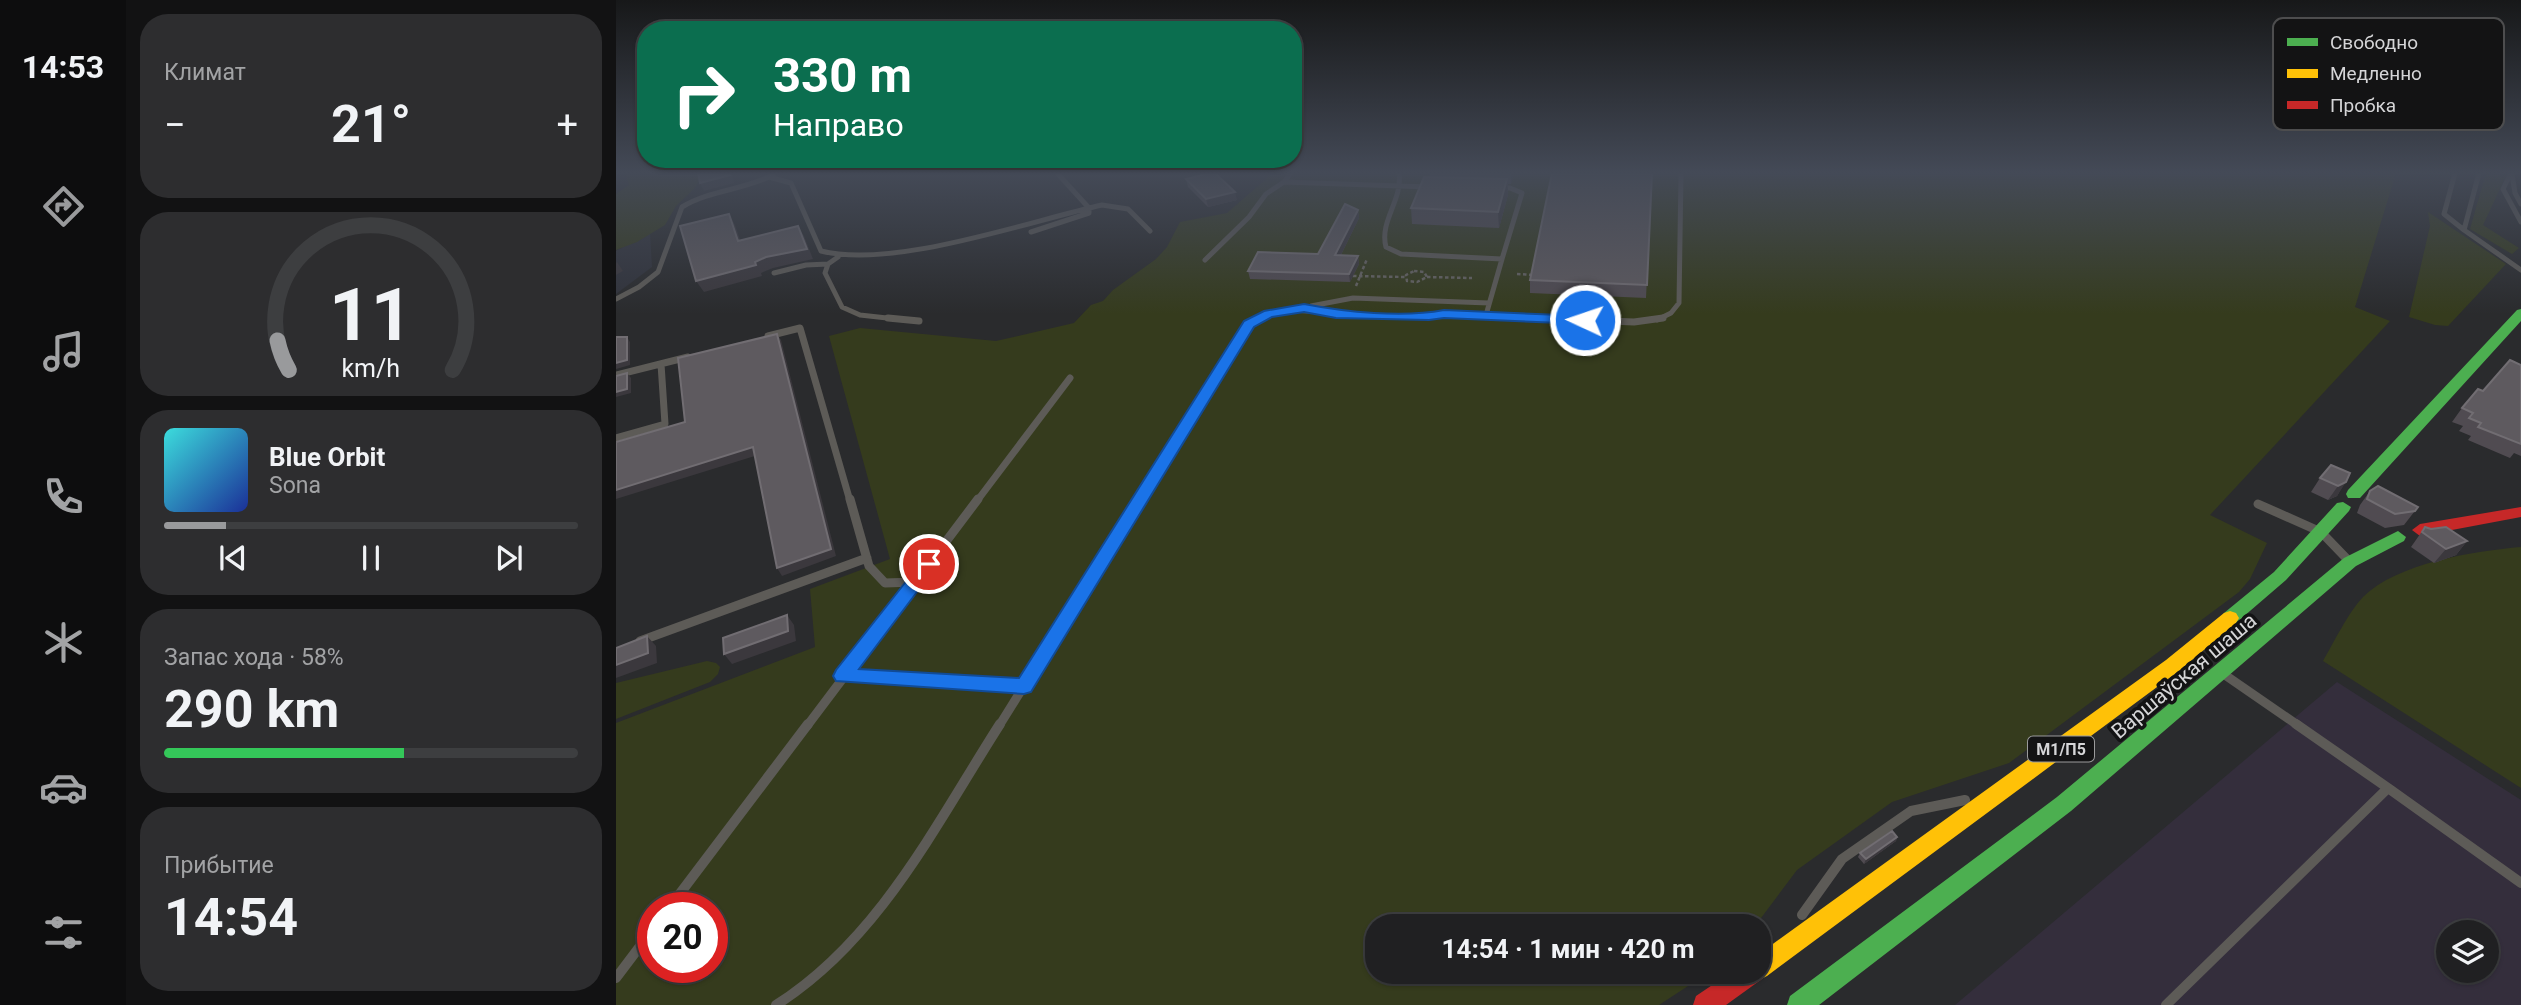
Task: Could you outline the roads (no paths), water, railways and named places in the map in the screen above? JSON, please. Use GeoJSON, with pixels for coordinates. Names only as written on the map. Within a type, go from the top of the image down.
{"type":"FeatureCollection","features":[{"type":"Feature","properties":{"kind":"highway"},"geometry":{"type":"LineString","coordinates":[[2354,494],[2521,313]]}},
{"type":"Feature","properties":{"kind":"highway","name":"Варшаўская шаша"},"geometry":{"type":"LineString","coordinates":[[1771,959],[2005,790],[2173,664],[2280,576],[2343,507]]}},
{"type":"Feature","properties":{"kind":"highway"},"geometry":{"type":"LineString","coordinates":[[2420,530],[2521,512]]}},
{"type":"Feature","properties":{"kind":"highway","name":"Варшаўская шаша"},"geometry":{"type":"LineString","coordinates":[[1799,1005],[2064,804],[2350,562],[2398,537]]}},
{"type":"Feature","properties":{"kind":"highway","name":"Варшаўская шаша"},"geometry":{"type":"LineString","coordinates":[[1705,1005],[1735,984]]}},
{"type":"Feature","properties":{"kind":"lane"},"geometry":{"type":"LineString","coordinates":[[616,299],[639,287],[658,272],[675,220]]}},
{"type":"Feature","properties":{"kind":"lane"},"geometry":{"type":"LineString","coordinates":[[807,220],[821,251],[838,257],[933,245],[1039,220]]}},
{"type":"Feature","properties":{"kind":"lane"},"geometry":{"type":"LineString","coordinates":[[1031,232],[1074,220]]}},
{"type":"Feature","properties":{"kind":"lane"},"geometry":{"type":"LineString","coordinates":[[1138,220],[1150,231]]}},
{"type":"Feature","properties":{"kind":"lane"},"geometry":{"type":"LineString","coordinates":[[1205,260],[1246,220]]}},
{"type":"Feature","properties":{"kind":"lane"},"geometry":{"type":"LineString","coordinates":[[1389,220],[1383,237],[1386,247],[1401,254],[1502,259]]}},
{"type":"Feature","properties":{"kind":"lane"},"geometry":{"type":"LineString","coordinates":[[1486,315],[1514,220]]}},
{"type":"Feature","properties":{"kind":"lane"},"geometry":{"type":"LineString","coordinates":[[1304,308],[1336,314],[1486,315],[1644,322],[1674,312],[1679,303],[1680,220]]}},
{"type":"Feature","properties":{"kind":"lane"},"geometry":{"type":"LineString","coordinates":[[2451,220],[2521,270]]}},
{"type":"Feature","properties":{"kind":"lane"},"geometry":{"type":"LineString","coordinates":[[2464,230],[2467,220]]}},
{"type":"Feature","properties":{"kind":"lane"},"geometry":{"type":"LineString","coordinates":[[774,273],[806,265],[828,264],[838,257]]}},
{"type":"Feature","properties":{"kind":"lane"},"geometry":{"type":"LineString","coordinates":[[828,264],[825,273],[842,307],[860,315],[919,321]]}},
{"type":"Feature","properties":{"kind":"lane"},"geometry":{"type":"LineString","coordinates":[[776,1005],[800,990],[844,951],[891,895],[1249,324],[1269,314],[1353,298],[1489,303]]}},
{"type":"Feature","properties":{"kind":"lane"},"geometry":{"type":"LineString","coordinates":[[762,338],[800,328],[869,566],[884,583],[915,582]]}},
{"type":"Feature","properties":{"kind":"lane"},"geometry":{"type":"LineString","coordinates":[[2500,336],[2521,329]]}},
{"type":"Feature","properties":{"kind":"lane"},"geometry":{"type":"LineString","coordinates":[[616,376],[699,354]]}},
{"type":"Feature","properties":{"kind":"lane"},"geometry":{"type":"LineString","coordinates":[[616,438],[665,424],[661,364]]}},
{"type":"Feature","properties":{"kind":"lane"},"geometry":{"type":"LineString","coordinates":[[680,892],[1070,378]]}},
{"type":"Feature","properties":{"kind":"lane"},"geometry":{"type":"LineString","coordinates":[[2258,504],[2321,532],[2350,562]]}},
{"type":"Feature","properties":{"kind":"lane"},"geometry":{"type":"LineString","coordinates":[[629,645],[867,558]]}},
{"type":"Feature","properties":{"kind":"lane"},"geometry":{"type":"LineString","coordinates":[[2222,673],[2521,883]]}},
{"type":"Feature","properties":{"kind":"lane"},"geometry":{"type":"LineString","coordinates":[[843,676],[1024,686]]}},
{"type":"Feature","properties":{"kind":"lane"},"geometry":{"type":"LineString","coordinates":[[2166,1005],[2388,788]]}},
{"type":"Feature","properties":{"kind":"lane"},"geometry":{"type":"LineString","coordinates":[[1797,921],[1842,859],[1911,811],[2005,790]]}},
{"type":"Feature","properties":{"kind":"lane"},"geometry":{"type":"LineString","coordinates":[[1771,954],[1789,932]]}},
{"type":"Feature","properties":{"kind":"lane"},"geometry":{"type":"LineString","coordinates":[[616,978],[637,950]]}}]}
